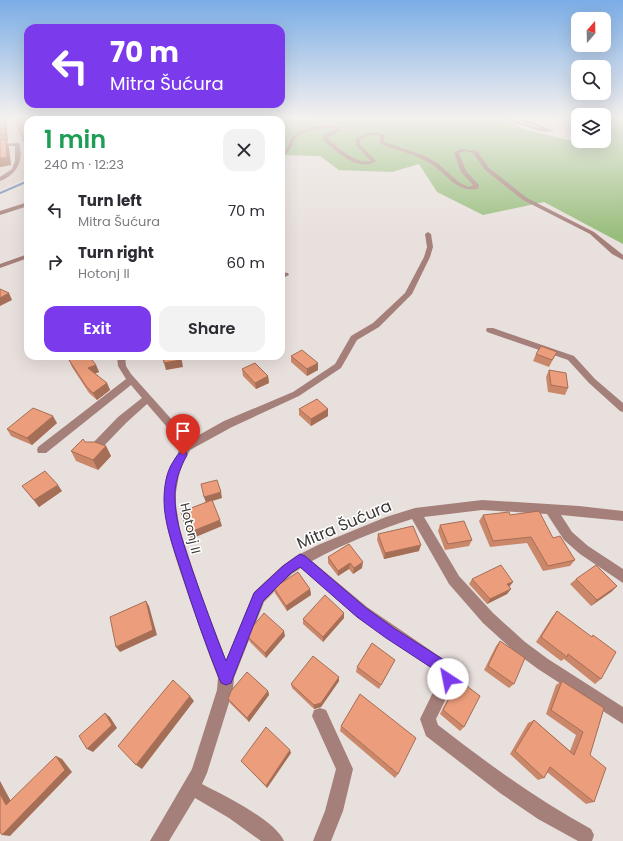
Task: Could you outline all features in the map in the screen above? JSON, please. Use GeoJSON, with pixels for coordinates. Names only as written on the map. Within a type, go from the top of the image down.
{"type":"FeatureCollection","features":[{"type":"Feature","properties":{"kind":"street"},"geometry":{"type":"LineString","coordinates":[[0,179],[13,172],[18,164],[18,158]]}},
{"type":"Feature","properties":{"kind":"street"},"geometry":{"type":"LineString","coordinates":[[351,158],[355,161],[366,164],[374,162],[370,158]]}},
{"type":"Feature","properties":{"kind":"street"},"geometry":{"type":"LineString","coordinates":[[422,158],[439,167],[459,186],[470,189],[476,188],[476,185],[464,172],[458,158]]}},
{"type":"Feature","properties":{"kind":"street"},"geometry":{"type":"LineString","coordinates":[[479,158],[486,169],[525,199],[592,233],[613,252],[623,258]]}},
{"type":"Feature","properties":{"kind":"street"},"geometry":{"type":"LineString","coordinates":[[0,213],[24,205]]}},
{"type":"Feature","properties":{"kind":"street"},"geometry":{"type":"LineString","coordinates":[[121,360],[122,366],[131,380],[182,436],[186,447],[228,424],[296,394],[338,366],[354,338],[376,325],[408,294],[427,257],[430,247],[428,234]]}},
{"type":"Feature","properties":{"kind":"street"},"geometry":{"type":"LineString","coordinates":[[0,266],[24,257]]}},
{"type":"Feature","properties":{"kind":"street"},"geometry":{"type":"LineString","coordinates":[[490,330],[570,358],[592,381],[623,409]]}},
{"type":"Feature","properties":{"kind":"street"},"geometry":{"type":"LineString","coordinates":[[42,450],[131,380]]}},
{"type":"Feature","properties":{"kind":"street"},"geometry":{"type":"LineString","coordinates":[[95,448],[122,420],[148,398]]}},
{"type":"Feature","properties":{"kind":"street","name":"Hotonj II"},"geometry":{"type":"LineString","coordinates":[[186,447],[175,466],[172,481],[170,500],[172,517],[180,549],[204,621],[226,678]]}},
{"type":"Feature","properties":{"kind":"street","name":"Mitra Šućura"},"geometry":{"type":"LineString","coordinates":[[159,841],[183,803],[199,773],[225,690],[226,678],[259,597],[287,570],[300,560],[390,520],[449,508],[482,505],[550,509],[623,516]]}},
{"type":"Feature","properties":{"kind":"street"},"geometry":{"type":"LineString","coordinates":[[550,509],[568,536],[584,550],[623,577]]}},
{"type":"Feature","properties":{"kind":"street"},"geometry":{"type":"LineString","coordinates":[[415,514],[454,580],[488,618],[520,647],[623,716]]}},
{"type":"Feature","properties":{"kind":"street"},"geometry":{"type":"LineString","coordinates":[[300,560],[362,612],[390,633],[447,670],[448,679],[428,719],[432,730],[519,796],[553,819],[585,835]]}},
{"type":"Feature","properties":{"kind":"street"},"geometry":{"type":"LineString","coordinates":[[320,716],[346,769],[334,811],[322,841]]}},
{"type":"Feature","properties":{"kind":"street"},"geometry":{"type":"LineString","coordinates":[[191,787],[238,812],[261,828],[275,841]]}},
{"type":"Feature","properties":{"kind":"shaded area"},"geometry":{"type":"Polygon","coordinates":[[[0,158],[24,158],[24,179],[0,191],[0,158]]]}},
{"type":"Feature","properties":{"kind":"green space"},"geometry":{"type":"Polygon","coordinates":[[[323,158],[623,158],[623,244],[544,202],[483,215],[437,192],[419,164],[392,172],[339,170],[323,158]]]}},
{"type":"Feature","properties":{"kind":"building"},"geometry":{"type":"Polygon","coordinates":[[[0,289],[9,293],[0,298],[0,289]]]}},
{"type":"Feature","properties":{"kind":"building"},"geometry":{"type":"Polygon","coordinates":[[[541,346],[557,352],[552,360],[536,354],[541,346]]]}},
{"type":"Feature","properties":{"kind":"building"},"geometry":{"type":"Polygon","coordinates":[[[302,350],[318,363],[307,369],[291,356],[302,350]]]}},
{"type":"Feature","properties":{"kind":"building"},"geometry":{"type":"Polygon","coordinates":[[[69,360],[92,360],[96,365],[88,368],[107,383],[93,393],[86,386],[69,360]]]}},
{"type":"Feature","properties":{"kind":"building"},"geometry":{"type":"Polygon","coordinates":[[[164,360],[181,360],[164,363],[164,360]]]}},
{"type":"Feature","properties":{"kind":"building"},"geometry":{"type":"Polygon","coordinates":[[[255,363],[268,376],[255,383],[242,369],[255,363]]]}},
{"type":"Feature","properties":{"kind":"building"},"geometry":{"type":"Polygon","coordinates":[[[549,370],[566,373],[568,388],[551,385],[549,370]]]}},
{"type":"Feature","properties":{"kind":"building"},"geometry":{"type":"Polygon","coordinates":[[[317,399],[328,409],[311,419],[299,409],[317,399]]]}},
{"type":"Feature","properties":{"kind":"building"},"geometry":{"type":"Polygon","coordinates":[[[33,408],[53,416],[27,438],[7,429],[33,408]]]}},
{"type":"Feature","properties":{"kind":"building"},"geometry":{"type":"Polygon","coordinates":[[[83,439],[85,442],[95,442],[106,446],[93,460],[71,451],[83,439]]]}},
{"type":"Feature","properties":{"kind":"building"},"geometry":{"type":"Polygon","coordinates":[[[45,471],[58,485],[34,500],[22,486],[45,471]]]}},
{"type":"Feature","properties":{"kind":"building"},"geometry":{"type":"Polygon","coordinates":[[[217,480],[221,492],[204,497],[201,484],[217,480]]]}},
{"type":"Feature","properties":{"kind":"building"},"geometry":{"type":"Polygon","coordinates":[[[212,500],[220,520],[188,533],[181,512],[212,500]]]}},
{"type":"Feature","properties":{"kind":"building"},"geometry":{"type":"Polygon","coordinates":[[[539,511],[553,538],[560,536],[575,560],[548,566],[531,537],[493,541],[483,515],[509,512],[510,515],[539,511]]]}},
{"type":"Feature","properties":{"kind":"building"},"geometry":{"type":"Polygon","coordinates":[[[464,521],[472,540],[448,544],[440,525],[464,521]]]}},
{"type":"Feature","properties":{"kind":"building"},"geometry":{"type":"Polygon","coordinates":[[[413,526],[421,545],[385,553],[378,534],[413,526]]]}},
{"type":"Feature","properties":{"kind":"building"},"geometry":{"type":"Polygon","coordinates":[[[349,544],[363,562],[354,568],[350,563],[338,571],[328,557],[349,544]]]}},
{"type":"Feature","properties":{"kind":"building"},"geometry":{"type":"Polygon","coordinates":[[[501,565],[513,582],[507,584],[511,589],[490,599],[472,579],[501,565]]]}},
{"type":"Feature","properties":{"kind":"building"},"geometry":{"type":"Polygon","coordinates":[[[596,565],[617,586],[597,600],[576,579],[596,565]]]}},
{"type":"Feature","properties":{"kind":"building"},"geometry":{"type":"Polygon","coordinates":[[[298,572],[310,589],[286,606],[274,588],[298,572]]]}},
{"type":"Feature","properties":{"kind":"building"},"geometry":{"type":"Polygon","coordinates":[[[325,595],[344,613],[323,637],[303,619],[325,595]]]}},
{"type":"Feature","properties":{"kind":"building"},"geometry":{"type":"Polygon","coordinates":[[[146,601],[153,630],[116,647],[110,617],[146,601]]]}},
{"type":"Feature","properties":{"kind":"building"},"geometry":{"type":"Polygon","coordinates":[[[557,611],[592,637],[593,635],[616,652],[601,679],[568,654],[567,657],[541,637],[557,611]]]}},
{"type":"Feature","properties":{"kind":"building"},"geometry":{"type":"Polygon","coordinates":[[[264,613],[284,631],[265,653],[248,637],[253,626],[264,613]]]}},
{"type":"Feature","properties":{"kind":"building"},"geometry":{"type":"Polygon","coordinates":[[[500,641],[525,658],[514,684],[488,666],[500,641]]]}},
{"type":"Feature","properties":{"kind":"building"},"geometry":{"type":"Polygon","coordinates":[[[372,643],[395,660],[381,685],[357,667],[372,643]]]}},
{"type":"Feature","properties":{"kind":"building"},"geometry":{"type":"Polygon","coordinates":[[[313,656],[339,677],[321,703],[314,705],[291,684],[313,656]]]}},
{"type":"Feature","properties":{"kind":"building"},"geometry":{"type":"Polygon","coordinates":[[[247,672],[268,691],[247,718],[228,699],[231,691],[247,672]]]}},
{"type":"Feature","properties":{"kind":"building"},"geometry":{"type":"Polygon","coordinates":[[[173,680],[190,696],[136,765],[118,746],[173,680]]]}},
{"type":"Feature","properties":{"kind":"building"},"geometry":{"type":"Polygon","coordinates":[[[459,680],[480,696],[464,727],[443,710],[459,680]]]}},
{"type":"Feature","properties":{"kind":"building"},"geometry":{"type":"Polygon","coordinates":[[[562,681],[604,708],[590,755],[606,768],[594,802],[550,767],[544,778],[515,751],[534,720],[574,755],[583,732],[551,710],[562,681]]]}},
{"type":"Feature","properties":{"kind":"building"},"geometry":{"type":"Polygon","coordinates":[[[360,694],[416,738],[398,774],[341,726],[360,694]]]}},
{"type":"Feature","properties":{"kind":"building"},"geometry":{"type":"Polygon","coordinates":[[[105,713],[112,725],[87,749],[79,736],[105,713]]]}},
{"type":"Feature","properties":{"kind":"building"},"geometry":{"type":"Polygon","coordinates":[[[266,727],[290,750],[266,786],[241,761],[266,727]]]}},
{"type":"Feature","properties":{"kind":"building"},"geometry":{"type":"Polygon","coordinates":[[[56,756],[65,770],[2,835],[0,832],[0,794],[6,805],[56,756]]]}},
{"type":"Feature","properties":{"kind":"waterway"},"geometry":{"type":"LineString","coordinates":[[0,193],[24,183]]}},
{"type":"Feature","properties":{"kind":"route"},"geometry":{"type":"LineString","coordinates":[[183,455],[175,466],[172,481],[170,500],[172,517],[180,549],[204,621],[226,678],[259,597],[287,570],[300,560],[338,593],[390,633],[447,670],[448,679]]}}]}
